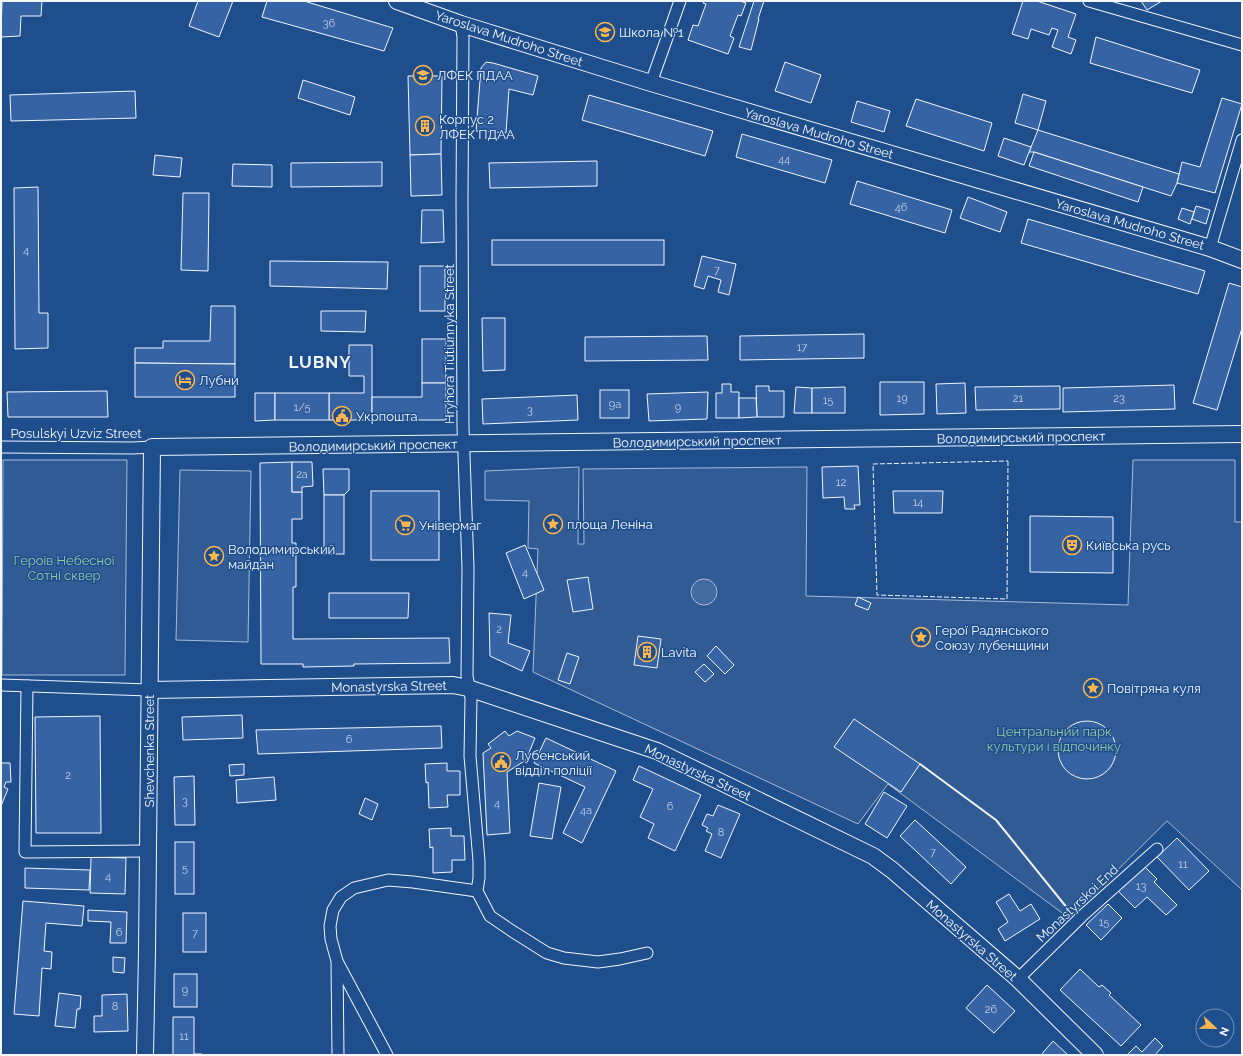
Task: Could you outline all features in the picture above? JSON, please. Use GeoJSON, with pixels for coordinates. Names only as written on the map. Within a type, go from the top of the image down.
{"type":"FeatureCollection","features":[{"type":"Feature","properties":{"kind":"main road","name":"Yaroslava Mudroho Street"},"geometry":{"type":"LineString","coordinates":[[397,1],[461,24],[651,83],[1210,248],[1242,260]]}},
{"type":"Feature","properties":{"kind":"main road","name":"Володимирський проспект"},"geometry":{"type":"LineString","coordinates":[[152,447],[1242,434]]}},
{"type":"Feature","properties":{"kind":"main road","name":"Shevchenka Street"},"geometry":{"type":"LineString","coordinates":[[146,1055],[152,447]]}},
{"type":"Feature","properties":{"kind":"main road","name":"Monastyrska Street"},"geometry":{"type":"LineString","coordinates":[[149,690],[453,685],[468,688],[657,751],[873,856],[892,870],[1018,979],[1095,1055]]}},
{"type":"Feature","properties":{"kind":"street"},"geometry":{"type":"LineString","coordinates":[[651,83],[680,1]]}},
{"type":"Feature","properties":{"kind":"street"},"geometry":{"type":"LineString","coordinates":[[1090,1],[1242,44]]}},
{"type":"Feature","properties":{"kind":"street","name":"Hryhora Tiutiunnyka Street"},"geometry":{"type":"LineString","coordinates":[[461,24],[463,37],[463,444],[468,568],[466,676],[471,698],[470,756],[479,861],[479,878],[476,891]]}},
{"type":"Feature","properties":{"kind":"street"},"geometry":{"type":"LineString","coordinates":[[1210,248],[1242,140]]}},
{"type":"Feature","properties":{"kind":"street","name":"Posulskyi Uzviz Street"},"geometry":{"type":"LineString","coordinates":[[1,447],[152,447]]}},
{"type":"Feature","properties":{"kind":"street"},"geometry":{"type":"LineString","coordinates":[[1,685],[149,690]]}},
{"type":"Feature","properties":{"kind":"street"},"geometry":{"type":"LineString","coordinates":[[27,686],[25,852],[148,851]]}},
{"type":"Feature","properties":{"kind":"street","name":"Monastyrskoi End"},"geometry":{"type":"LineString","coordinates":[[1018,979],[1082,916],[1157,849]]}},
{"type":"Feature","properties":{"kind":"street"},"geometry":{"type":"LineString","coordinates":[[388,1055],[337,961],[331,939],[330,918],[336,903],[341,897],[354,888],[388,880],[476,891],[490,916],[547,952],[564,958],[598,962],[647,953]]}},
{"type":"Feature","properties":{"kind":"street"},"geometry":{"type":"LineString","coordinates":[[337,961],[338,1055]]}},
{"type":"Feature","properties":{"kind":"shaded area","name":"Героїв Небесної Сотні сквер"},"geometry":{"type":"Polygon","coordinates":[[[3,460],[127,460],[125,675],[2,675],[3,460]]]}},
{"type":"Feature","properties":{"kind":"shaded area","name":"Центральний парк культури і відпочинку"},"geometry":{"type":"Polygon","coordinates":[[[1133,460],[1235,460],[1235,522],[1242,522],[1242,890],[1167,821],[1069,918],[888,784],[858,824],[533,672],[538,549],[528,548],[529,501],[485,500],[485,471],[579,467],[578,544],[584,544],[583,469],[807,467],[806,596],[1128,605],[1133,460]]]}},
{"type":"Feature","properties":{"kind":"shaded area","name":"Володимирський майдан"},"geometry":{"type":"Polygon","coordinates":[[[180,470],[251,471],[248,642],[176,640],[180,470]]]}},
{"type":"Feature","properties":{"kind":"shaded area"},"geometry":{"type":"Polygon","coordinates":[[[704,579],[713,583],[717,592],[713,601],[704,605],[695,601],[691,592],[695,583],[704,579]]]}},
{"type":"Feature","properties":{"kind":"building"},"geometry":{"type":"Polygon","coordinates":[[[2,1],[42,1],[41,16],[21,16],[20,36],[1,37],[2,1]]]}},
{"type":"Feature","properties":{"kind":"building"},"geometry":{"type":"Polygon","coordinates":[[[198,1],[233,1],[219,37],[189,26],[198,1]]]}},
{"type":"Feature","properties":{"kind":"building"},"geometry":{"type":"Polygon","coordinates":[[[267,1],[304,1],[393,28],[384,51],[262,17],[267,1]]]}},
{"type":"Feature","properties":{"kind":"building"},"geometry":{"type":"Polygon","coordinates":[[[704,1],[740,1],[746,3],[741,16],[738,15],[730,36],[734,38],[728,54],[688,40],[693,25],[698,26],[706,4],[703,3],[704,1]]]}},
{"type":"Feature","properties":{"kind":"building"},"geometry":{"type":"Polygon","coordinates":[[[754,1],[764,1],[751,50],[739,47],[754,1]]]}},
{"type":"Feature","properties":{"kind":"building"},"geometry":{"type":"Polygon","coordinates":[[[1023,1],[1037,1],[1076,14],[1068,37],[1076,40],[1071,54],[1052,47],[1058,30],[1052,28],[1049,35],[1031,29],[1028,39],[1012,34],[1023,1]]]}},
{"type":"Feature","properties":{"kind":"building"},"geometry":{"type":"Polygon","coordinates":[[[1141,1],[1162,1],[1147,10],[1141,1]]]}},
{"type":"Feature","properties":{"kind":"building"},"geometry":{"type":"Polygon","coordinates":[[[1096,37],[1200,70],[1192,93],[1090,63],[1096,37]]]}},
{"type":"Feature","properties":{"kind":"building"},"geometry":{"type":"Polygon","coordinates":[[[486,62],[538,76],[533,95],[509,89],[506,133],[476,131],[481,68],[486,62]]]}},
{"type":"Feature","properties":{"kind":"building"},"geometry":{"type":"Polygon","coordinates":[[[785,62],[821,75],[811,103],[775,91],[785,62]]]}},
{"type":"Feature","properties":{"kind":"building","name":"Корпус 2 ЛФЕК ПДАА"},"geometry":{"type":"Polygon","coordinates":[[[408,76],[442,76],[441,154],[410,155],[408,76]]]}},
{"type":"Feature","properties":{"kind":"building"},"geometry":{"type":"Polygon","coordinates":[[[303,80],[355,97],[350,115],[298,98],[303,80]]]}},
{"type":"Feature","properties":{"kind":"building"},"geometry":{"type":"Polygon","coordinates":[[[135,91],[136,118],[11,121],[10,95],[135,91]]]}},
{"type":"Feature","properties":{"kind":"building"},"geometry":{"type":"Polygon","coordinates":[[[1023,94],[1046,101],[1038,130],[1015,123],[1023,94]]]}},
{"type":"Feature","properties":{"kind":"building"},"geometry":{"type":"Polygon","coordinates":[[[589,95],[713,131],[705,156],[582,120],[589,95]]]}},
{"type":"Feature","properties":{"kind":"building"},"geometry":{"type":"Polygon","coordinates":[[[1222,98],[1242,104],[1215,193],[1177,183],[1182,162],[1200,167],[1222,98]]]}},
{"type":"Feature","properties":{"kind":"building"},"geometry":{"type":"Polygon","coordinates":[[[916,99],[992,123],[984,151],[906,126],[916,99]]]}},
{"type":"Feature","properties":{"kind":"building"},"geometry":{"type":"Polygon","coordinates":[[[857,101],[890,111],[884,132],[851,122],[857,101]]]}},
{"type":"Feature","properties":{"kind":"building"},"geometry":{"type":"Polygon","coordinates":[[[1038,130],[1179,174],[1177,183],[1171,196],[1034,152],[1029,152],[1038,130]]]}},
{"type":"Feature","properties":{"kind":"building"},"geometry":{"type":"Polygon","coordinates":[[[742,134],[832,160],[825,183],[736,157],[742,134]]]}},
{"type":"Feature","properties":{"kind":"building"},"geometry":{"type":"Polygon","coordinates":[[[1004,138],[1031,147],[1024,165],[998,156],[1004,138]]]}},
{"type":"Feature","properties":{"kind":"building"},"geometry":{"type":"Polygon","coordinates":[[[1034,152],[1143,187],[1138,202],[1029,166],[1034,152]]]}},
{"type":"Feature","properties":{"kind":"building"},"geometry":{"type":"Polygon","coordinates":[[[441,154],[442,195],[411,196],[410,155],[441,154]]]}},
{"type":"Feature","properties":{"kind":"building"},"geometry":{"type":"Polygon","coordinates":[[[155,155],[182,158],[180,177],[153,175],[155,155]]]}},
{"type":"Feature","properties":{"kind":"building"},"geometry":{"type":"Polygon","coordinates":[[[597,161],[597,186],[490,188],[489,163],[597,161]]]}},
{"type":"Feature","properties":{"kind":"building"},"geometry":{"type":"Polygon","coordinates":[[[382,162],[382,186],[291,187],[291,163],[382,162]]]}},
{"type":"Feature","properties":{"kind":"building"},"geometry":{"type":"Polygon","coordinates":[[[233,164],[272,165],[272,187],[232,186],[233,164]]]}},
{"type":"Feature","properties":{"kind":"building"},"geometry":{"type":"Polygon","coordinates":[[[857,181],[952,210],[945,233],[850,204],[857,181]]]}},
{"type":"Feature","properties":{"kind":"building"},"geometry":{"type":"Polygon","coordinates":[[[38,187],[39,313],[48,313],[48,348],[15,349],[14,188],[38,187]]]}},
{"type":"Feature","properties":{"kind":"building"},"geometry":{"type":"Polygon","coordinates":[[[183,193],[209,193],[208,271],[181,270],[183,193]]]}},
{"type":"Feature","properties":{"kind":"building"},"geometry":{"type":"Polygon","coordinates":[[[968,197],[1007,212],[1000,232],[960,218],[968,197]]]}},
{"type":"Feature","properties":{"kind":"building"},"geometry":{"type":"Polygon","coordinates":[[[1196,206],[1210,210],[1206,224],[1192,219],[1196,206]]]}},
{"type":"Feature","properties":{"kind":"building"},"geometry":{"type":"Polygon","coordinates":[[[1182,208],[1194,212],[1190,224],[1178,219],[1182,208]]]}},
{"type":"Feature","properties":{"kind":"building"},"geometry":{"type":"Polygon","coordinates":[[[422,210],[443,210],[444,242],[421,243],[422,210]]]}},
{"type":"Feature","properties":{"kind":"building"},"geometry":{"type":"Polygon","coordinates":[[[1028,219],[1205,271],[1198,294],[1021,243],[1028,219]]]}},
{"type":"Feature","properties":{"kind":"building"},"geometry":{"type":"Polygon","coordinates":[[[492,240],[664,240],[664,265],[492,265],[492,240]]]}},
{"type":"Feature","properties":{"kind":"building"},"geometry":{"type":"Polygon","coordinates":[[[702,256],[736,264],[729,295],[718,292],[721,280],[708,276],[704,289],[694,286],[702,256]]]}},
{"type":"Feature","properties":{"kind":"building"},"geometry":{"type":"Polygon","coordinates":[[[270,261],[388,262],[387,289],[270,286],[270,261]]]}},
{"type":"Feature","properties":{"kind":"building"},"geometry":{"type":"Polygon","coordinates":[[[420,266],[445,266],[445,311],[420,311],[420,266]]]}},
{"type":"Feature","properties":{"kind":"building"},"geometry":{"type":"Polygon","coordinates":[[[1229,283],[1242,287],[1242,328],[1217,410],[1193,403],[1229,283]]]}},
{"type":"Feature","properties":{"kind":"building"},"geometry":{"type":"Polygon","coordinates":[[[211,306],[235,306],[235,364],[135,363],[135,348],[163,348],[163,341],[210,341],[211,306]]]}},
{"type":"Feature","properties":{"kind":"building"},"geometry":{"type":"Polygon","coordinates":[[[321,311],[366,311],[365,332],[321,331],[321,311]]]}},
{"type":"Feature","properties":{"kind":"building"},"geometry":{"type":"Polygon","coordinates":[[[482,318],[505,318],[505,370],[483,371],[482,318]]]}},
{"type":"Feature","properties":{"kind":"building"},"geometry":{"type":"Polygon","coordinates":[[[864,334],[864,358],[740,360],[740,336],[864,334]]]}},
{"type":"Feature","properties":{"kind":"building"},"geometry":{"type":"Polygon","coordinates":[[[707,336],[708,360],[585,361],[585,337],[707,336]]]}},
{"type":"Feature","properties":{"kind":"building"},"geometry":{"type":"Polygon","coordinates":[[[422,339],[446,339],[446,383],[422,383],[422,339]]]}},
{"type":"Feature","properties":{"kind":"building"},"geometry":{"type":"Polygon","coordinates":[[[349,345],[372,345],[372,420],[329,420],[329,393],[364,393],[364,376],[349,376],[349,345]]]}},
{"type":"Feature","properties":{"kind":"building","name":"Лубни"},"geometry":{"type":"Polygon","coordinates":[[[135,363],[235,364],[235,397],[135,397],[135,363]]]}},
{"type":"Feature","properties":{"kind":"building"},"geometry":{"type":"Polygon","coordinates":[[[880,382],[924,382],[924,414],[880,415],[880,382]]]}},
{"type":"Feature","properties":{"kind":"building"},"geometry":{"type":"Polygon","coordinates":[[[422,383],[446,383],[446,420],[372,420],[372,397],[422,397],[422,383]]]}},
{"type":"Feature","properties":{"kind":"building"},"geometry":{"type":"Polygon","coordinates":[[[965,383],[966,413],[937,414],[936,384],[965,383]]]}},
{"type":"Feature","properties":{"kind":"building"},"geometry":{"type":"Polygon","coordinates":[[[722,384],[731,384],[731,392],[739,392],[739,418],[716,418],[716,393],[722,393],[722,384]]]}},
{"type":"Feature","properties":{"kind":"building"},"geometry":{"type":"Polygon","coordinates":[[[1174,385],[1175,409],[1063,412],[1063,388],[1174,385]]]}},
{"type":"Feature","properties":{"kind":"building"},"geometry":{"type":"Polygon","coordinates":[[[756,386],[769,386],[769,391],[784,391],[784,417],[757,417],[756,386]]]}},
{"type":"Feature","properties":{"kind":"building"},"geometry":{"type":"Polygon","coordinates":[[[1060,386],[1060,409],[976,410],[975,387],[1060,386]]]}},
{"type":"Feature","properties":{"kind":"building"},"geometry":{"type":"Polygon","coordinates":[[[796,387],[812,388],[812,413],[794,413],[796,387]]]}},
{"type":"Feature","properties":{"kind":"building"},"geometry":{"type":"Polygon","coordinates":[[[845,387],[845,413],[812,413],[812,388],[845,387]]]}},
{"type":"Feature","properties":{"kind":"building"},"geometry":{"type":"Polygon","coordinates":[[[600,390],[629,390],[629,418],[600,418],[600,390]]]}},
{"type":"Feature","properties":{"kind":"building"},"geometry":{"type":"Polygon","coordinates":[[[107,391],[108,417],[8,417],[7,392],[107,391]]]}},
{"type":"Feature","properties":{"kind":"building"},"geometry":{"type":"Polygon","coordinates":[[[708,392],[707,419],[649,421],[647,394],[708,392]]]}},
{"type":"Feature","properties":{"kind":"building"},"geometry":{"type":"Polygon","coordinates":[[[255,393],[275,393],[275,420],[255,421],[255,393]]]}},
{"type":"Feature","properties":{"kind":"building"},"geometry":{"type":"Polygon","coordinates":[[[275,393],[329,393],[329,420],[275,420],[275,393]]]}},
{"type":"Feature","properties":{"kind":"building"},"geometry":{"type":"Polygon","coordinates":[[[577,395],[578,420],[483,424],[482,399],[577,395]]]}},
{"type":"Feature","properties":{"kind":"building"},"geometry":{"type":"Polygon","coordinates":[[[739,398],[756,398],[757,417],[739,418],[739,398]]]}},
{"type":"Feature","properties":{"kind":"building"},"geometry":{"type":"Polygon","coordinates":[[[292,462],[292,492],[302,492],[302,519],[292,519],[292,543],[296,543],[296,587],[293,587],[293,639],[449,638],[450,663],[354,664],[354,666],[303,667],[303,664],[261,664],[260,463],[292,462]]]}},
{"type":"Feature","properties":{"kind":"building"},"geometry":{"type":"Polygon","coordinates":[[[292,462],[312,462],[313,486],[302,487],[302,492],[292,492],[292,462]]]}},
{"type":"Feature","properties":{"kind":"building"},"geometry":{"type":"Polygon","coordinates":[[[858,466],[860,505],[854,505],[855,509],[845,509],[844,497],[823,498],[822,467],[858,466]]]}},
{"type":"Feature","properties":{"kind":"building"},"geometry":{"type":"Polygon","coordinates":[[[323,469],[349,469],[349,490],[344,495],[324,495],[323,469]]]}},
{"type":"Feature","properties":{"kind":"building","name":"Універмаг"},"geometry":{"type":"Polygon","coordinates":[[[371,491],[439,491],[439,560],[371,560],[371,491]]]}},
{"type":"Feature","properties":{"kind":"building"},"geometry":{"type":"Polygon","coordinates":[[[893,491],[943,491],[942,513],[894,513],[893,491]]]}},
{"type":"Feature","properties":{"kind":"building"},"geometry":{"type":"Polygon","coordinates":[[[324,495],[344,495],[344,554],[324,554],[324,495]]]}},
{"type":"Feature","properties":{"kind":"building","name":"Київська русь"},"geometry":{"type":"Polygon","coordinates":[[[1030,516],[1113,517],[1113,573],[1030,572],[1030,516]]]}},
{"type":"Feature","properties":{"kind":"building"},"geometry":{"type":"Polygon","coordinates":[[[525,545],[544,590],[524,599],[506,553],[525,545]]]}},
{"type":"Feature","properties":{"kind":"building"},"geometry":{"type":"Polygon","coordinates":[[[588,577],[593,609],[573,612],[567,580],[588,577]]]}},
{"type":"Feature","properties":{"kind":"building"},"geometry":{"type":"Polygon","coordinates":[[[329,593],[409,593],[408,618],[329,618],[329,593]]]}},
{"type":"Feature","properties":{"kind":"building"},"geometry":{"type":"Polygon","coordinates":[[[858,597],[871,603],[868,610],[855,605],[858,597]]]}},
{"type":"Feature","properties":{"kind":"building"},"geometry":{"type":"Polygon","coordinates":[[[489,613],[511,615],[508,643],[530,651],[522,671],[490,656],[489,613]]]}},
{"type":"Feature","properties":{"kind":"building","name":"Lavita"},"geometry":{"type":"Polygon","coordinates":[[[638,636],[661,639],[657,668],[634,665],[638,636]]]}},
{"type":"Feature","properties":{"kind":"building"},"geometry":{"type":"Polygon","coordinates":[[[716,646],[734,665],[725,674],[707,656],[716,646]]]}},
{"type":"Feature","properties":{"kind":"building"},"geometry":{"type":"Polygon","coordinates":[[[567,653],[579,657],[570,684],[558,680],[567,653]]]}},
{"type":"Feature","properties":{"kind":"building"},"geometry":{"type":"Polygon","coordinates":[[[704,664],[714,674],[705,682],[695,672],[704,664]]]}},
{"type":"Feature","properties":{"kind":"building"},"geometry":{"type":"Polygon","coordinates":[[[242,715],[243,738],[183,740],[182,717],[242,715]]]}},
{"type":"Feature","properties":{"kind":"building"},"geometry":{"type":"Polygon","coordinates":[[[100,716],[101,833],[36,833],[35,717],[100,716]]]}},
{"type":"Feature","properties":{"kind":"building"},"geometry":{"type":"Polygon","coordinates":[[[854,719],[920,764],[901,792],[834,747],[854,719]]]}},
{"type":"Feature","properties":{"kind":"building"},"geometry":{"type":"Polygon","coordinates":[[[1087,721],[1098,723],[1111,734],[1114,739],[1116,750],[1114,761],[1103,774],[1098,777],[1087,779],[1076,777],[1063,766],[1060,761],[1058,750],[1060,739],[1071,726],[1076,723],[1087,721]]]}},
{"type":"Feature","properties":{"kind":"building"},"geometry":{"type":"Polygon","coordinates":[[[441,726],[442,748],[258,754],[256,730],[441,726]]]}},
{"type":"Feature","properties":{"kind":"building"},"geometry":{"type":"Polygon","coordinates":[[[505,731],[509,736],[517,731],[535,738],[526,760],[507,772],[510,833],[487,835],[483,753],[491,748],[488,744],[505,731]]]}},
{"type":"Feature","properties":{"kind":"building"},"geometry":{"type":"Polygon","coordinates":[[[546,738],[616,771],[582,843],[563,833],[585,787],[534,763],[546,738]]]}},
{"type":"Feature","properties":{"kind":"building"},"geometry":{"type":"Polygon","coordinates":[[[1,763],[10,763],[11,782],[6,782],[4,787],[8,789],[1,806],[1,763]]]}},
{"type":"Feature","properties":{"kind":"building"},"geometry":{"type":"Polygon","coordinates":[[[447,763],[447,771],[460,771],[460,795],[447,795],[448,807],[429,808],[428,782],[426,783],[425,764],[447,763]]]}},
{"type":"Feature","properties":{"kind":"building"},"geometry":{"type":"Polygon","coordinates":[[[244,764],[244,775],[230,776],[229,765],[244,764]]]}},
{"type":"Feature","properties":{"kind":"building"},"geometry":{"type":"Polygon","coordinates":[[[639,766],[701,795],[675,851],[648,838],[654,824],[640,817],[653,789],[633,780],[639,766]]]}},
{"type":"Feature","properties":{"kind":"building"},"geometry":{"type":"Polygon","coordinates":[[[194,776],[195,825],[175,825],[174,777],[194,776]]]}},
{"type":"Feature","properties":{"kind":"building"},"geometry":{"type":"Polygon","coordinates":[[[274,777],[276,800],[237,803],[236,780],[274,777]]]}},
{"type":"Feature","properties":{"kind":"building"},"geometry":{"type":"Polygon","coordinates":[[[539,783],[561,787],[552,839],[530,836],[539,783]]]}},
{"type":"Feature","properties":{"kind":"building"},"geometry":{"type":"Polygon","coordinates":[[[884,792],[907,806],[887,838],[865,824],[884,792]]]}},
{"type":"Feature","properties":{"kind":"building"},"geometry":{"type":"Polygon","coordinates":[[[365,798],[378,804],[372,820],[359,814],[365,798]]]}},
{"type":"Feature","properties":{"kind":"building"},"geometry":{"type":"Polygon","coordinates":[[[718,805],[740,814],[721,858],[705,851],[712,834],[706,831],[708,828],[702,825],[707,814],[713,816],[718,805]]]}},
{"type":"Feature","properties":{"kind":"building"},"geometry":{"type":"Polygon","coordinates":[[[915,820],[966,867],[951,884],[900,836],[915,820]]]}},
{"type":"Feature","properties":{"kind":"building"},"geometry":{"type":"Polygon","coordinates":[[[451,828],[451,836],[464,836],[465,860],[452,860],[452,872],[433,873],[433,847],[430,848],[429,829],[451,828]]]}},
{"type":"Feature","properties":{"kind":"building"},"geometry":{"type":"Polygon","coordinates":[[[1177,838],[1209,871],[1189,890],[1157,857],[1177,838]]]}},
{"type":"Feature","properties":{"kind":"building"},"geometry":{"type":"Polygon","coordinates":[[[175,842],[194,842],[194,894],[175,894],[175,842]]]}},
{"type":"Feature","properties":{"kind":"building"},"geometry":{"type":"Polygon","coordinates":[[[91,857],[126,858],[125,894],[90,893],[91,857]]]}},
{"type":"Feature","properties":{"kind":"building"},"geometry":{"type":"Polygon","coordinates":[[[1144,866],[1157,879],[1154,882],[1177,905],[1166,915],[1147,897],[1135,908],[1118,891],[1144,866]]]}},
{"type":"Feature","properties":{"kind":"building"},"geometry":{"type":"Polygon","coordinates":[[[25,868],[90,870],[89,890],[25,888],[25,868]]]}},
{"type":"Feature","properties":{"kind":"building"},"geometry":{"type":"Polygon","coordinates":[[[1009,894],[1020,911],[1031,904],[1040,919],[1005,941],[998,929],[1008,922],[996,902],[1009,894]]]}},
{"type":"Feature","properties":{"kind":"building"},"geometry":{"type":"Polygon","coordinates":[[[23,901],[84,906],[82,926],[46,923],[44,951],[52,952],[51,969],[42,968],[39,1016],[14,1014],[23,901]]]}},
{"type":"Feature","properties":{"kind":"building"},"geometry":{"type":"Polygon","coordinates":[[[1108,904],[1122,918],[1101,940],[1086,925],[1108,904]]]}},
{"type":"Feature","properties":{"kind":"building"},"geometry":{"type":"Polygon","coordinates":[[[88,910],[127,912],[126,943],[110,943],[111,922],[88,921],[88,910]]]}},
{"type":"Feature","properties":{"kind":"building"},"geometry":{"type":"Polygon","coordinates":[[[183,913],[206,913],[206,952],[183,952],[183,913]]]}},
{"type":"Feature","properties":{"kind":"building"},"geometry":{"type":"Polygon","coordinates":[[[113,957],[125,958],[124,973],[113,972],[113,957]]]}},
{"type":"Feature","properties":{"kind":"building"},"geometry":{"type":"Polygon","coordinates":[[[1080,969],[1099,987],[1102,985],[1111,993],[1109,995],[1141,1025],[1121,1046],[1060,990],[1080,969]]]}},
{"type":"Feature","properties":{"kind":"building"},"geometry":{"type":"Polygon","coordinates":[[[174,974],[197,974],[197,1007],[174,1007],[174,974]]]}},
{"type":"Feature","properties":{"kind":"building"},"geometry":{"type":"Polygon","coordinates":[[[987,985],[1015,1011],[994,1033],[966,1008],[987,985]]]}},
{"type":"Feature","properties":{"kind":"building"},"geometry":{"type":"Polygon","coordinates":[[[59,993],[81,996],[80,1009],[77,1009],[75,1028],[55,1026],[59,993]]]}},
{"type":"Feature","properties":{"kind":"building"},"geometry":{"type":"Polygon","coordinates":[[[127,994],[128,1031],[94,1032],[94,1016],[102,1016],[102,995],[127,994]]]}},
{"type":"Feature","properties":{"kind":"building"},"geometry":{"type":"Polygon","coordinates":[[[173,1017],[194,1017],[194,1054],[202,1055],[173,1055],[173,1017]]]}},
{"type":"Feature","properties":{"kind":"building"},"geometry":{"type":"Polygon","coordinates":[[[1155,1038],[1163,1046],[1155,1055],[1127,1055],[1136,1046],[1142,1052],[1155,1038]]]}},
{"type":"Feature","properties":{"kind":"building"},"geometry":{"type":"Polygon","coordinates":[[[1053,1041],[1068,1055],[1041,1055],[1053,1041]]]}},
{"type":"Feature","properties":{"kind":"fence"},"geometry":{"type":"LineString","coordinates":[[1008,461],[1007,599],[877,595],[873,464],[1008,461]]}},
{"type":"Feature","properties":{"kind":"wall"},"geometry":{"type":"LineString","coordinates":[[920,764],[996,820],[1072,914]]}},
{"type":"Feature","properties":{"kind":"place","name":"Школа №1"},"geometry":{"type":"Point","coordinates":[605,32]}},
{"type":"Feature","properties":{"kind":"place","name":"ЛФЕК ПДАА"},"geometry":{"type":"Point","coordinates":[423,75]}},
{"type":"Feature","properties":{"kind":"place","name":"Корпус 2 ЛФЕК ПДАА"},"geometry":{"type":"Point","coordinates":[425,126]}},
{"type":"Feature","properties":{"kind":"place","name":"Лубни"},"geometry":{"type":"Point","coordinates":[185,380]}},
{"type":"Feature","properties":{"kind":"place","name":"Укрпошта"},"geometry":{"type":"Point","coordinates":[342,416]}},
{"type":"Feature","properties":{"kind":"place","name":"площа Леніна"},"geometry":{"type":"Point","coordinates":[553,524]}},
{"type":"Feature","properties":{"kind":"place","name":"Універмаг"},"geometry":{"type":"Point","coordinates":[405,525]}},
{"type":"Feature","properties":{"kind":"place","name":"Київська русь"},"geometry":{"type":"Point","coordinates":[1072,545]}},
{"type":"Feature","properties":{"kind":"place","name":"Володимирський майдан"},"geometry":{"type":"Point","coordinates":[214,556]}},
{"type":"Feature","properties":{"kind":"place","name":"Герої Радянського Союзу лубенщини"},"geometry":{"type":"Point","coordinates":[921,637]}},
{"type":"Feature","properties":{"kind":"place","name":"Lavita"},"geometry":{"type":"Point","coordinates":[647,652]}},
{"type":"Feature","properties":{"kind":"place","name":"Повітряна куля"},"geometry":{"type":"Point","coordinates":[1093,688]}},
{"type":"Feature","properties":{"kind":"place","name":"Лубенський відділ поліції"},"geometry":{"type":"Point","coordinates":[501,762]}},
{"type":"Feature","properties":{"kind":"district","name":"LUBNY"},"geometry":{"type":"Point","coordinates":[320,362]}}]}
